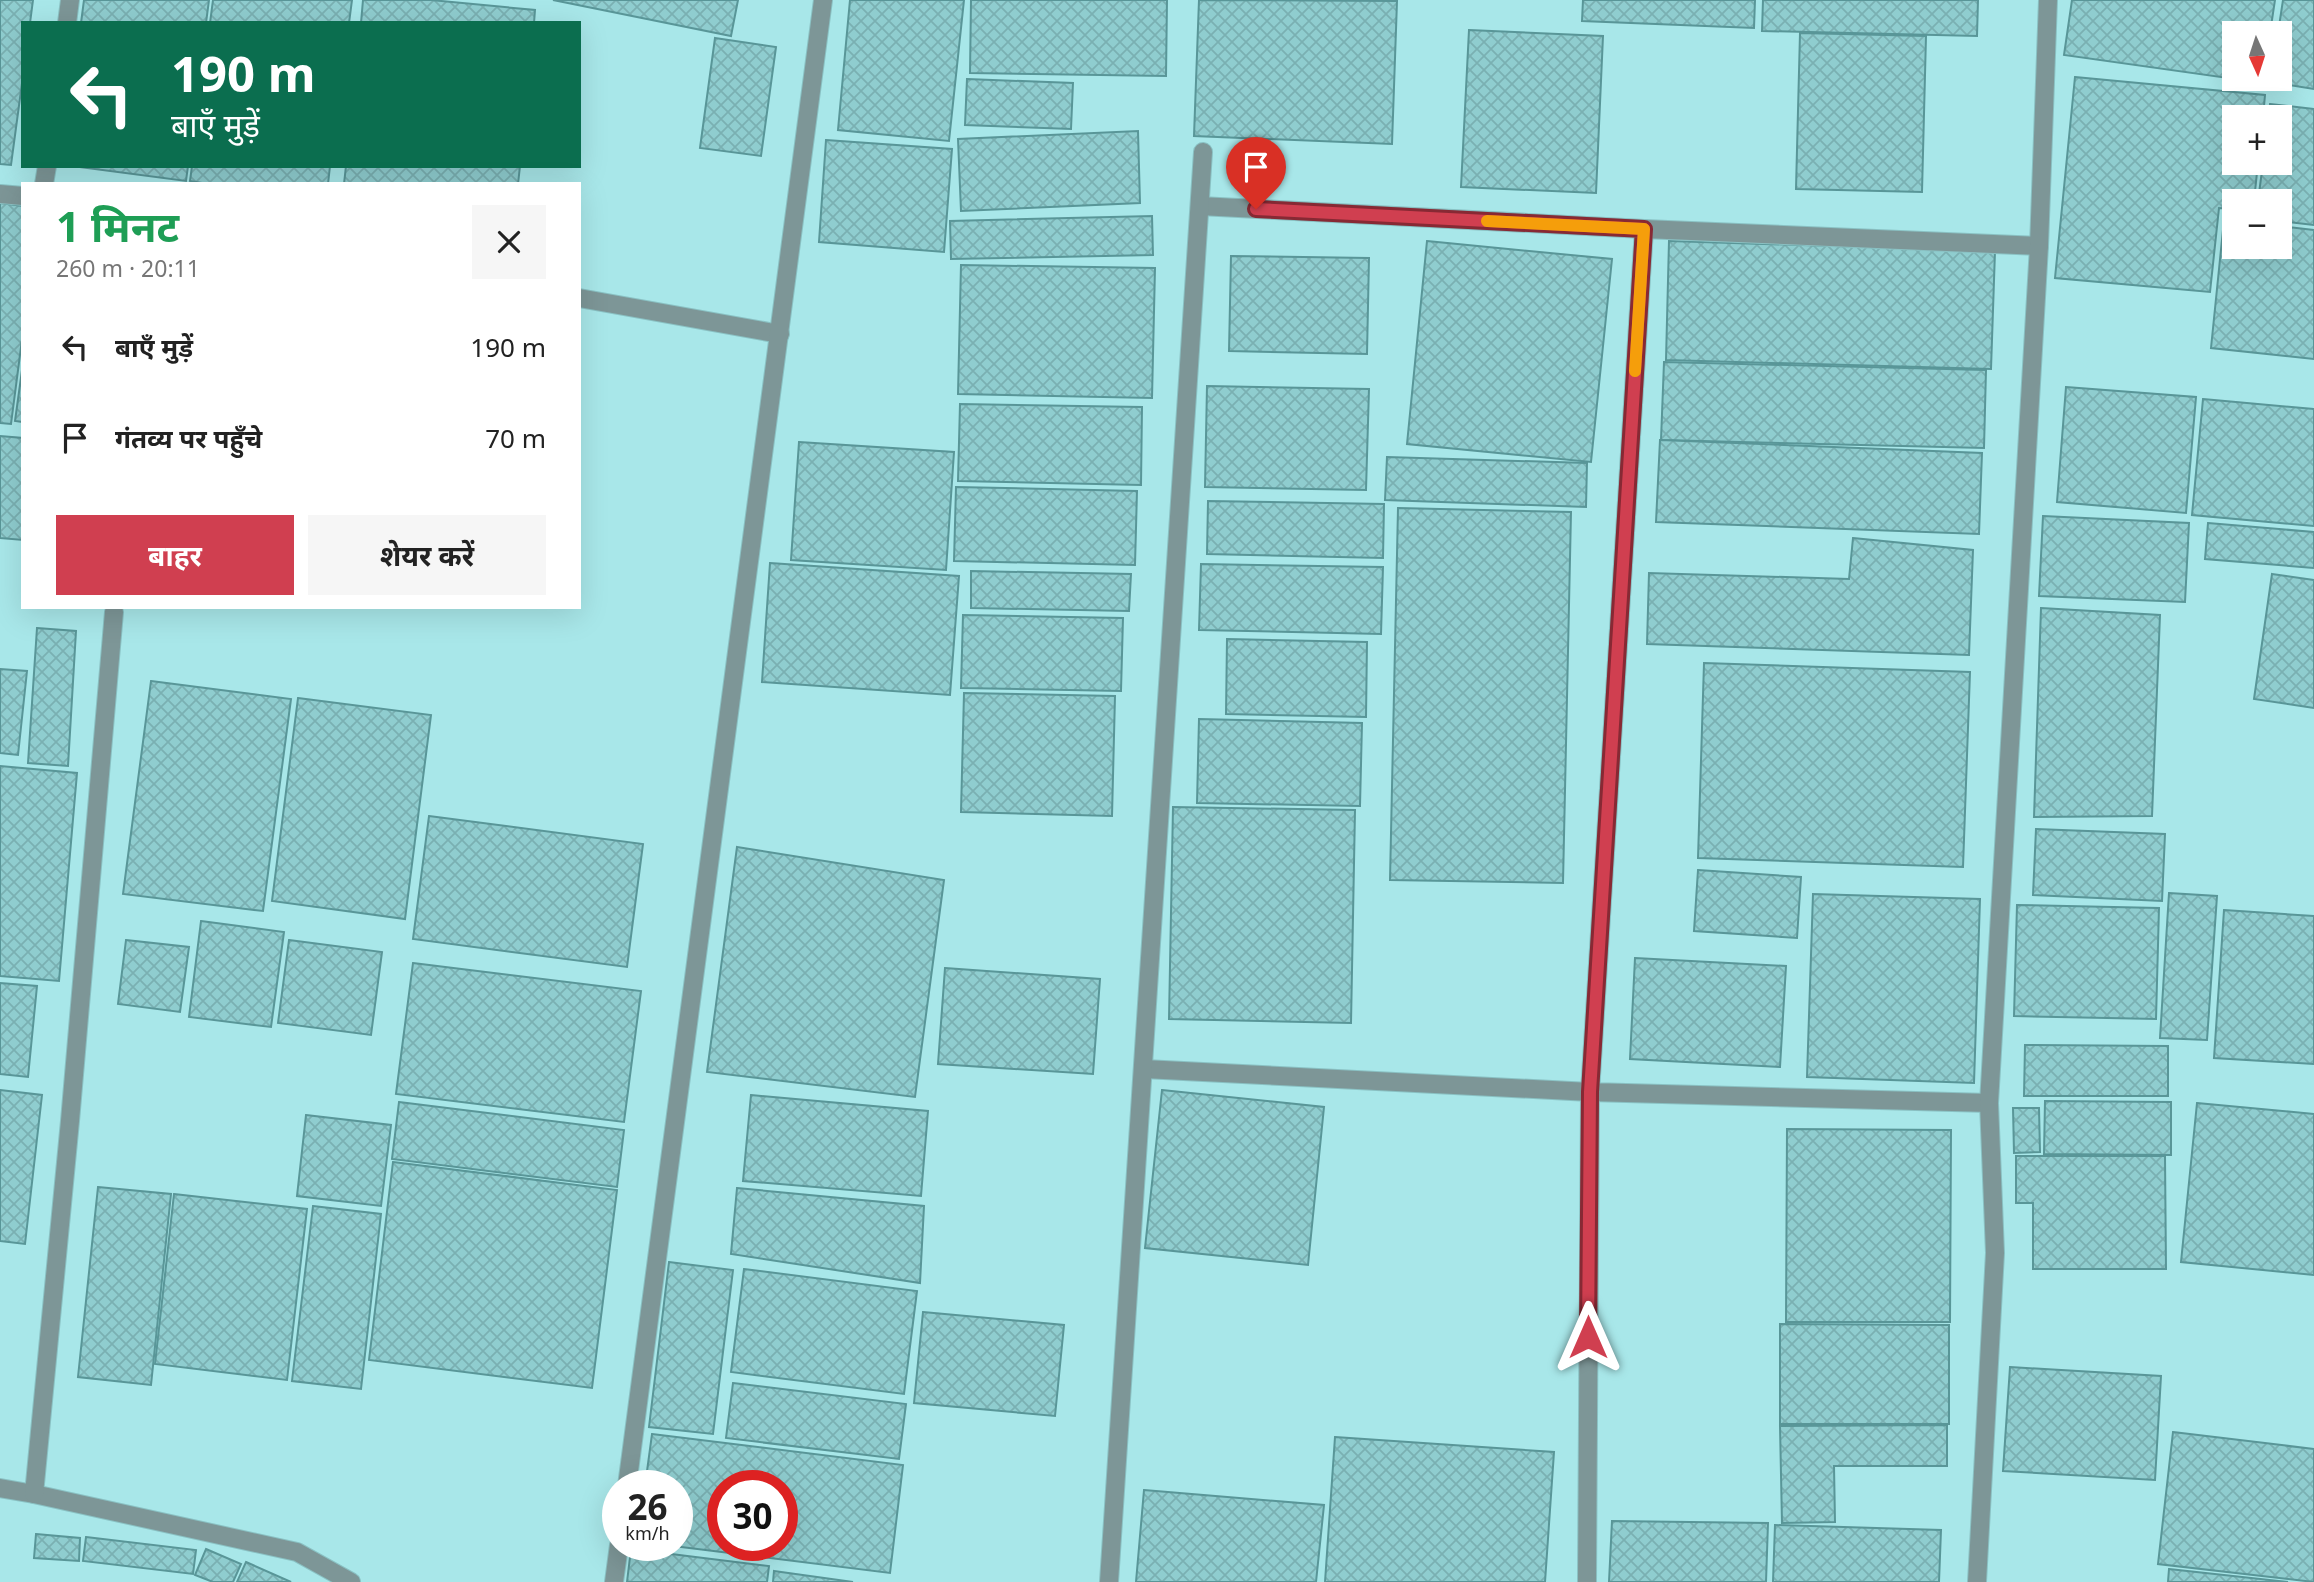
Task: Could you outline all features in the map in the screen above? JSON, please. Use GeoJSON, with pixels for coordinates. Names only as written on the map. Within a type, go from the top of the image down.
{"type":"FeatureCollection","features":[{"type":"Feature","properties":{"kind":"street"},"geometry":{"type":"LineString","coordinates":[[67,21],[70,0]]}},
{"type":"Feature","properties":{"kind":"street"},"geometry":{"type":"LineString","coordinates":[[629,1470],[824,0]]}},
{"type":"Feature","properties":{"kind":"street"},"geometry":{"type":"LineString","coordinates":[[1977,1582],[1995,1253],[1989,1103],[2039,246],[2048,0]]}},
{"type":"Feature","properties":{"kind":"street"},"geometry":{"type":"LineString","coordinates":[[1109,1582],[1203,152]]}},
{"type":"Feature","properties":{"kind":"street"},"geometry":{"type":"LineString","coordinates":[[0,194],[21,196]]}},
{"type":"Feature","properties":{"kind":"street"},"geometry":{"type":"LineString","coordinates":[[1200,206],[2039,246]]}},
{"type":"Feature","properties":{"kind":"street"},"geometry":{"type":"LineString","coordinates":[[1587,1582],[1590,1092],[1644,229]]}},
{"type":"Feature","properties":{"kind":"street"},"geometry":{"type":"LineString","coordinates":[[581,298],[780,334]]}},
{"type":"Feature","properties":{"kind":"street"},"geometry":{"type":"LineString","coordinates":[[34,1494],[70,1121],[114,612]]}},
{"type":"Feature","properties":{"kind":"street"},"geometry":{"type":"LineString","coordinates":[[1144,1069],[1590,1092],[1989,1103]]}},
{"type":"Feature","properties":{"kind":"street"},"geometry":{"type":"LineString","coordinates":[[0,1488],[297,1552],[351,1582]]}},
{"type":"Feature","properties":{"kind":"street"},"geometry":{"type":"LineString","coordinates":[[614,1582],[617,1561]]}},
{"type":"Feature","properties":{"kind":"building"},"geometry":{"type":"Polygon","coordinates":[[[0,0],[33,0],[30,21],[21,21],[21,91],[11,165],[0,164],[0,0]]]}},
{"type":"Feature","properties":{"kind":"building"},"geometry":{"type":"Polygon","coordinates":[[[84,0],[209,0],[206,21],[81,21],[84,0]]]}},
{"type":"Feature","properties":{"kind":"building"},"geometry":{"type":"Polygon","coordinates":[[[213,0],[352,0],[349,21],[210,21],[213,0]]]}},
{"type":"Feature","properties":{"kind":"building"},"geometry":{"type":"Polygon","coordinates":[[[363,0],[431,0],[535,10],[534,21],[361,21],[363,0]]]}},
{"type":"Feature","properties":{"kind":"building"},"geometry":{"type":"Polygon","coordinates":[[[553,0],[738,0],[731,36],[553,0]]]}},
{"type":"Feature","properties":{"kind":"building"},"geometry":{"type":"Polygon","coordinates":[[[850,0],[964,0],[949,141],[838,130],[850,0]]]}},
{"type":"Feature","properties":{"kind":"building"},"geometry":{"type":"Polygon","coordinates":[[[971,0],[1167,0],[1166,76],[970,73],[971,0]]]}},
{"type":"Feature","properties":{"kind":"building"},"geometry":{"type":"Polygon","coordinates":[[[1199,0],[1397,1],[1392,144],[1194,136],[1199,0]]]}},
{"type":"Feature","properties":{"kind":"building"},"geometry":{"type":"Polygon","coordinates":[[[1583,0],[1755,0],[1754,28],[1582,21],[1583,0]]]}},
{"type":"Feature","properties":{"kind":"building"},"geometry":{"type":"Polygon","coordinates":[[[1763,0],[1978,0],[1977,36],[1762,31],[1763,0]]]}},
{"type":"Feature","properties":{"kind":"building"},"geometry":{"type":"Polygon","coordinates":[[[2072,0],[2275,0],[2272,21],[2222,21],[2222,77],[2064,55],[2072,0]]]}},
{"type":"Feature","properties":{"kind":"building"},"geometry":{"type":"Polygon","coordinates":[[[2283,0],[2314,0],[2314,89],[2292,86],[2292,21],[2280,21],[2283,0]]]}},
{"type":"Feature","properties":{"kind":"building"},"geometry":{"type":"Polygon","coordinates":[[[1469,30],[1603,36],[1596,193],[1461,187],[1469,30]]]}},
{"type":"Feature","properties":{"kind":"building"},"geometry":{"type":"Polygon","coordinates":[[[1800,33],[1926,36],[1922,192],[1796,189],[1800,33]]]}},
{"type":"Feature","properties":{"kind":"building"},"geometry":{"type":"Polygon","coordinates":[[[715,38],[776,47],[761,156],[700,148],[715,38]]]}},
{"type":"Feature","properties":{"kind":"building"},"geometry":{"type":"Polygon","coordinates":[[[2075,77],[2265,95],[2264,105],[2222,105],[2222,175],[2257,175],[2255,189],[2222,189],[2222,208],[2219,208],[2210,292],[2055,278],[2075,77]]]}},
{"type":"Feature","properties":{"kind":"building"},"geometry":{"type":"Polygon","coordinates":[[[967,79],[1073,83],[1071,129],[965,125],[967,79]]]}},
{"type":"Feature","properties":{"kind":"building"},"geometry":{"type":"Polygon","coordinates":[[[2292,106],[2314,109],[2314,225],[2292,222],[2292,189],[2260,189],[2261,175],[2292,175],[2292,106]]]}},
{"type":"Feature","properties":{"kind":"building"},"geometry":{"type":"Polygon","coordinates":[[[1138,131],[1140,203],[961,211],[958,139],[1138,131]]]}},
{"type":"Feature","properties":{"kind":"building"},"geometry":{"type":"Polygon","coordinates":[[[826,140],[952,149],[944,252],[819,242],[826,140]]]}},
{"type":"Feature","properties":{"kind":"building"},"geometry":{"type":"Polygon","coordinates":[[[87,168],[188,168],[186,181],[87,168]]]}},
{"type":"Feature","properties":{"kind":"building"},"geometry":{"type":"Polygon","coordinates":[[[192,168],[330,168],[328,182],[190,181],[192,168]]]}},
{"type":"Feature","properties":{"kind":"building"},"geometry":{"type":"Polygon","coordinates":[[[346,168],[520,168],[518,182],[344,182],[346,168]]]}},
{"type":"Feature","properties":{"kind":"building"},"geometry":{"type":"Polygon","coordinates":[[[0,203],[21,206],[21,347],[11,424],[0,423],[0,203]]]}},
{"type":"Feature","properties":{"kind":"building"},"geometry":{"type":"Polygon","coordinates":[[[1152,216],[1153,255],[951,259],[950,221],[1152,216]]]}},
{"type":"Feature","properties":{"kind":"building"},"geometry":{"type":"Polygon","coordinates":[[[2292,227],[2314,230],[2314,359],[2211,348],[2222,240],[2222,259],[2292,259],[2292,227]]]}},
{"type":"Feature","properties":{"kind":"building"},"geometry":{"type":"Polygon","coordinates":[[[1427,241],[1612,259],[1591,462],[1407,444],[1427,241]]]}},
{"type":"Feature","properties":{"kind":"building"},"geometry":{"type":"Polygon","coordinates":[[[1669,241],[1995,251],[1991,369],[1666,360],[1669,241]]]}},
{"type":"Feature","properties":{"kind":"building"},"geometry":{"type":"Polygon","coordinates":[[[1231,256],[1369,258],[1367,354],[1229,351],[1231,256]]]}},
{"type":"Feature","properties":{"kind":"building"},"geometry":{"type":"Polygon","coordinates":[[[961,265],[1155,268],[1152,398],[958,394],[961,265]]]}},
{"type":"Feature","properties":{"kind":"building"},"geometry":{"type":"Polygon","coordinates":[[[1664,362],[1986,370],[1984,448],[1661,440],[1664,362]]]}},
{"type":"Feature","properties":{"kind":"building"},"geometry":{"type":"Polygon","coordinates":[[[21,378],[21,422],[15,421],[21,378]]]}},
{"type":"Feature","properties":{"kind":"building"},"geometry":{"type":"Polygon","coordinates":[[[1207,386],[1369,389],[1366,490],[1205,487],[1207,386]]]}},
{"type":"Feature","properties":{"kind":"building"},"geometry":{"type":"Polygon","coordinates":[[[2066,387],[2196,397],[2186,513],[2057,502],[2066,387]]]}},
{"type":"Feature","properties":{"kind":"building"},"geometry":{"type":"Polygon","coordinates":[[[2203,399],[2314,409],[2314,526],[2192,515],[2203,399]]]}},
{"type":"Feature","properties":{"kind":"building"},"geometry":{"type":"Polygon","coordinates":[[[960,404],[1142,407],[1141,485],[958,481],[960,404]]]}},
{"type":"Feature","properties":{"kind":"building"},"geometry":{"type":"Polygon","coordinates":[[[0,436],[21,438],[21,540],[0,538],[0,436]]]}},
{"type":"Feature","properties":{"kind":"building"},"geometry":{"type":"Polygon","coordinates":[[[1660,440],[1982,453],[1979,534],[1656,522],[1660,440]]]}},
{"type":"Feature","properties":{"kind":"building"},"geometry":{"type":"Polygon","coordinates":[[[799,442],[954,452],[946,570],[791,560],[799,442]]]}},
{"type":"Feature","properties":{"kind":"building"},"geometry":{"type":"Polygon","coordinates":[[[1387,457],[1587,463],[1586,507],[1385,500],[1387,457]]]}},
{"type":"Feature","properties":{"kind":"building"},"geometry":{"type":"Polygon","coordinates":[[[956,487],[1137,491],[1135,565],[954,561],[956,487]]]}},
{"type":"Feature","properties":{"kind":"building"},"geometry":{"type":"Polygon","coordinates":[[[1208,501],[1384,504],[1383,558],[1207,554],[1208,501]]]}},
{"type":"Feature","properties":{"kind":"building"},"geometry":{"type":"Polygon","coordinates":[[[1398,508],[1571,512],[1563,883],[1390,880],[1398,508]]]}},
{"type":"Feature","properties":{"kind":"building"},"geometry":{"type":"Polygon","coordinates":[[[2043,516],[2189,523],[2185,602],[2039,596],[2043,516]]]}},
{"type":"Feature","properties":{"kind":"building"},"geometry":{"type":"Polygon","coordinates":[[[2208,523],[2314,532],[2314,568],[2205,559],[2208,523]]]}},
{"type":"Feature","properties":{"kind":"building"},"geometry":{"type":"Polygon","coordinates":[[[1853,538],[1973,550],[1969,655],[1647,644],[1649,573],[1849,579],[1853,538]]]}},
{"type":"Feature","properties":{"kind":"building"},"geometry":{"type":"Polygon","coordinates":[[[770,563],[959,576],[950,695],[762,682],[770,563]]]}},
{"type":"Feature","properties":{"kind":"building"},"geometry":{"type":"Polygon","coordinates":[[[1201,564],[1383,567],[1381,634],[1199,630],[1201,564]]]}},
{"type":"Feature","properties":{"kind":"building"},"geometry":{"type":"Polygon","coordinates":[[[971,571],[1131,574],[1129,611],[971,608],[971,571]]]}},
{"type":"Feature","properties":{"kind":"building"},"geometry":{"type":"Polygon","coordinates":[[[2272,574],[2314,580],[2314,708],[2254,699],[2272,574]]]}},
{"type":"Feature","properties":{"kind":"building"},"geometry":{"type":"Polygon","coordinates":[[[2041,608],[2160,615],[2152,816],[2034,817],[2041,608]]]}},
{"type":"Feature","properties":{"kind":"building"},"geometry":{"type":"Polygon","coordinates":[[[963,615],[1123,618],[1121,691],[961,688],[963,615]]]}},
{"type":"Feature","properties":{"kind":"building"},"geometry":{"type":"Polygon","coordinates":[[[37,628],[76,631],[68,766],[28,763],[37,628]]]}},
{"type":"Feature","properties":{"kind":"building"},"geometry":{"type":"Polygon","coordinates":[[[1227,639],[1367,642],[1366,717],[1226,714],[1227,639]]]}},
{"type":"Feature","properties":{"kind":"building"},"geometry":{"type":"Polygon","coordinates":[[[1704,663],[1970,672],[1963,867],[1698,858],[1704,663]]]}},
{"type":"Feature","properties":{"kind":"building"},"geometry":{"type":"Polygon","coordinates":[[[0,669],[27,671],[18,755],[0,753],[0,669]]]}},
{"type":"Feature","properties":{"kind":"building"},"geometry":{"type":"Polygon","coordinates":[[[151,681],[291,699],[263,911],[123,894],[151,681]]]}},
{"type":"Feature","properties":{"kind":"building"},"geometry":{"type":"Polygon","coordinates":[[[964,693],[1115,696],[1112,816],[961,812],[964,693]]]}},
{"type":"Feature","properties":{"kind":"building"},"geometry":{"type":"Polygon","coordinates":[[[298,698],[431,715],[405,919],[272,901],[298,698]]]}},
{"type":"Feature","properties":{"kind":"building"},"geometry":{"type":"Polygon","coordinates":[[[1199,719],[1362,723],[1360,806],[1197,803],[1199,719]]]}},
{"type":"Feature","properties":{"kind":"building"},"geometry":{"type":"Polygon","coordinates":[[[0,766],[77,773],[59,981],[0,976],[0,766]]]}},
{"type":"Feature","properties":{"kind":"building"},"geometry":{"type":"Polygon","coordinates":[[[1173,807],[1355,810],[1351,1023],[1169,1019],[1173,807]]]}},
{"type":"Feature","properties":{"kind":"building"},"geometry":{"type":"Polygon","coordinates":[[[429,816],[643,844],[627,967],[413,939],[429,816]]]}},
{"type":"Feature","properties":{"kind":"building"},"geometry":{"type":"Polygon","coordinates":[[[2036,829],[2165,834],[2162,901],[2033,895],[2036,829]]]}},
{"type":"Feature","properties":{"kind":"building"},"geometry":{"type":"Polygon","coordinates":[[[737,847],[944,880],[915,1097],[707,1072],[737,847]]]}},
{"type":"Feature","properties":{"kind":"building"},"geometry":{"type":"Polygon","coordinates":[[[1698,870],[1801,877],[1797,938],[1694,931],[1698,870]]]}},
{"type":"Feature","properties":{"kind":"building"},"geometry":{"type":"Polygon","coordinates":[[[2169,893],[2217,896],[2207,1040],[2160,1038],[2169,893]]]}},
{"type":"Feature","properties":{"kind":"building"},"geometry":{"type":"Polygon","coordinates":[[[1813,894],[1980,899],[1974,1083],[1807,1077],[1813,894]]]}},
{"type":"Feature","properties":{"kind":"building"},"geometry":{"type":"Polygon","coordinates":[[[2017,905],[2159,908],[2156,1019],[2014,1016],[2017,905]]]}},
{"type":"Feature","properties":{"kind":"building"},"geometry":{"type":"Polygon","coordinates":[[[2224,910],[2314,916],[2314,1064],[2214,1058],[2224,910]]]}},
{"type":"Feature","properties":{"kind":"building"},"geometry":{"type":"Polygon","coordinates":[[[201,921],[284,932],[271,1027],[189,1017],[201,921]]]}},
{"type":"Feature","properties":{"kind":"building"},"geometry":{"type":"Polygon","coordinates":[[[126,940],[189,947],[180,1012],[118,1004],[126,940]]]}},
{"type":"Feature","properties":{"kind":"building"},"geometry":{"type":"Polygon","coordinates":[[[289,940],[382,952],[371,1035],[278,1023],[289,940]]]}},
{"type":"Feature","properties":{"kind":"building"},"geometry":{"type":"Polygon","coordinates":[[[1635,958],[1786,966],[1780,1067],[1630,1059],[1635,958]]]}},
{"type":"Feature","properties":{"kind":"building"},"geometry":{"type":"Polygon","coordinates":[[[413,963],[641,991],[624,1122],[396,1094],[413,963]]]}},
{"type":"Feature","properties":{"kind":"building"},"geometry":{"type":"Polygon","coordinates":[[[945,968],[1100,979],[1093,1074],[938,1064],[945,968]]]}},
{"type":"Feature","properties":{"kind":"building"},"geometry":{"type":"Polygon","coordinates":[[[0,983],[37,986],[28,1077],[0,1074],[0,983]]]}},
{"type":"Feature","properties":{"kind":"building"},"geometry":{"type":"Polygon","coordinates":[[[2025,1045],[2168,1046],[2168,1096],[2024,1096],[2025,1045]]]}},
{"type":"Feature","properties":{"kind":"building"},"geometry":{"type":"Polygon","coordinates":[[[0,1090],[42,1095],[25,1244],[0,1241],[0,1090]]]}},
{"type":"Feature","properties":{"kind":"building"},"geometry":{"type":"Polygon","coordinates":[[[1162,1090],[1324,1107],[1308,1265],[1145,1248],[1162,1090]]]}},
{"type":"Feature","properties":{"kind":"building"},"geometry":{"type":"Polygon","coordinates":[[[751,1095],[928,1111],[921,1196],[743,1181],[751,1095]]]}},
{"type":"Feature","properties":{"kind":"building"},"geometry":{"type":"Polygon","coordinates":[[[2045,1101],[2171,1102],[2171,1155],[2044,1154],[2045,1101]]]}},
{"type":"Feature","properties":{"kind":"building"},"geometry":{"type":"Polygon","coordinates":[[[399,1102],[624,1130],[617,1187],[392,1159],[399,1102]]]}},
{"type":"Feature","properties":{"kind":"building"},"geometry":{"type":"Polygon","coordinates":[[[2197,1103],[2314,1114],[2314,1275],[2181,1262],[2197,1103]]]}},
{"type":"Feature","properties":{"kind":"building"},"geometry":{"type":"Polygon","coordinates":[[[2013,1108],[2039,1108],[2040,1152],[2014,1153],[2013,1108]]]}},
{"type":"Feature","properties":{"kind":"building"},"geometry":{"type":"Polygon","coordinates":[[[306,1115],[391,1125],[381,1206],[297,1196],[306,1115]]]}},
{"type":"Feature","properties":{"kind":"building"},"geometry":{"type":"Polygon","coordinates":[[[1787,1129],[1951,1130],[1950,1322],[1786,1322],[1787,1129]]]}},
{"type":"Feature","properties":{"kind":"building"},"geometry":{"type":"Polygon","coordinates":[[[2016,1156],[2165,1156],[2166,1269],[2033,1269],[2033,1203],[2016,1203],[2016,1156]]]}},
{"type":"Feature","properties":{"kind":"building"},"geometry":{"type":"Polygon","coordinates":[[[393,1162],[617,1190],[592,1388],[369,1360],[393,1162]]]}},
{"type":"Feature","properties":{"kind":"building"},"geometry":{"type":"Polygon","coordinates":[[[98,1187],[171,1194],[151,1385],[78,1377],[98,1187]]]}},
{"type":"Feature","properties":{"kind":"building"},"geometry":{"type":"Polygon","coordinates":[[[737,1188],[924,1206],[920,1283],[731,1254],[737,1188]]]}},
{"type":"Feature","properties":{"kind":"building"},"geometry":{"type":"Polygon","coordinates":[[[174,1194],[307,1209],[287,1380],[155,1364],[174,1194]]]}},
{"type":"Feature","properties":{"kind":"building"},"geometry":{"type":"Polygon","coordinates":[[[313,1206],[381,1214],[361,1389],[292,1381],[313,1206]]]}},
{"type":"Feature","properties":{"kind":"building"},"geometry":{"type":"Polygon","coordinates":[[[669,1262],[733,1270],[713,1434],[649,1427],[669,1262]]]}},
{"type":"Feature","properties":{"kind":"building"},"geometry":{"type":"Polygon","coordinates":[[[744,1269],[917,1291],[904,1394],[731,1372],[744,1269]]]}},
{"type":"Feature","properties":{"kind":"building"},"geometry":{"type":"Polygon","coordinates":[[[923,1312],[1064,1325],[1055,1416],[914,1403],[923,1312]]]}},
{"type":"Feature","properties":{"kind":"building"},"geometry":{"type":"Polygon","coordinates":[[[1780,1324],[1949,1325],[1949,1424],[1780,1424],[1780,1324]]]}},
{"type":"Feature","properties":{"kind":"building"},"geometry":{"type":"Polygon","coordinates":[[[2010,1367],[2161,1376],[2155,1480],[2003,1471],[2010,1367]]]}},
{"type":"Feature","properties":{"kind":"building"},"geometry":{"type":"Polygon","coordinates":[[[733,1383],[906,1404],[899,1459],[726,1438],[733,1383]]]}},
{"type":"Feature","properties":{"kind":"building"},"geometry":{"type":"Polygon","coordinates":[[[1947,1425],[1947,1466],[1834,1466],[1835,1522],[1782,1523],[1780,1426],[1947,1425]]]}},
{"type":"Feature","properties":{"kind":"building"},"geometry":{"type":"Polygon","coordinates":[[[2173,1432],[2314,1449],[2314,1582],[2158,1564],[2173,1432]]]}},
{"type":"Feature","properties":{"kind":"building"},"geometry":{"type":"Polygon","coordinates":[[[652,1434],[903,1465],[890,1573],[794,1561],[798,1561],[798,1470],[707,1470],[707,1550],[693,1548],[693,1470],[647,1470],[652,1434]]]}},
{"type":"Feature","properties":{"kind":"building"},"geometry":{"type":"Polygon","coordinates":[[[1335,1437],[1554,1452],[1545,1582],[1325,1582],[1335,1437]]]}},
{"type":"Feature","properties":{"kind":"building"},"geometry":{"type":"Polygon","coordinates":[[[1144,1490],[1324,1505],[1316,1582],[1136,1582],[1144,1490]]]}},
{"type":"Feature","properties":{"kind":"building"},"geometry":{"type":"Polygon","coordinates":[[[1612,1521],[1768,1523],[1766,1582],[1609,1582],[1612,1521]]]}},
{"type":"Feature","properties":{"kind":"building"},"geometry":{"type":"Polygon","coordinates":[[[1775,1525],[1941,1530],[1939,1582],[1773,1582],[1775,1525]]]}},
{"type":"Feature","properties":{"kind":"building"},"geometry":{"type":"Polygon","coordinates":[[[36,1534],[80,1538],[79,1561],[34,1558],[36,1534]]]}},
{"type":"Feature","properties":{"kind":"building"},"geometry":{"type":"Polygon","coordinates":[[[86,1537],[196,1550],[193,1574],[83,1561],[86,1537]]]}},
{"type":"Feature","properties":{"kind":"building"},"geometry":{"type":"Polygon","coordinates":[[[206,1549],[241,1564],[233,1582],[213,1582],[195,1575],[206,1549]]]}},
{"type":"Feature","properties":{"kind":"building"},"geometry":{"type":"Polygon","coordinates":[[[693,1557],[707,1558],[707,1561],[769,1566],[767,1582],[627,1582],[630,1561],[693,1561],[693,1557]]]}},
{"type":"Feature","properties":{"kind":"building"},"geometry":{"type":"Polygon","coordinates":[[[246,1562],[291,1582],[237,1582],[246,1562]]]}},
{"type":"Feature","properties":{"kind":"building"},"geometry":{"type":"Polygon","coordinates":[[[2169,1569],[2288,1582],[2168,1582],[2169,1569]]]}},
{"type":"Feature","properties":{"kind":"building"},"geometry":{"type":"Polygon","coordinates":[[[774,1571],[853,1582],[773,1582],[774,1571]]]}},
{"type":"Feature","properties":{"kind":"slow traffic"},"geometry":{"type":"LineString","coordinates":[[1487,221],[1644,229],[1635,371]]}},
{"type":"Feature","properties":{"kind":"route"},"geometry":{"type":"LineString","coordinates":[[1256,209],[1644,229],[1590,1092],[1588,1337]]}}]}
